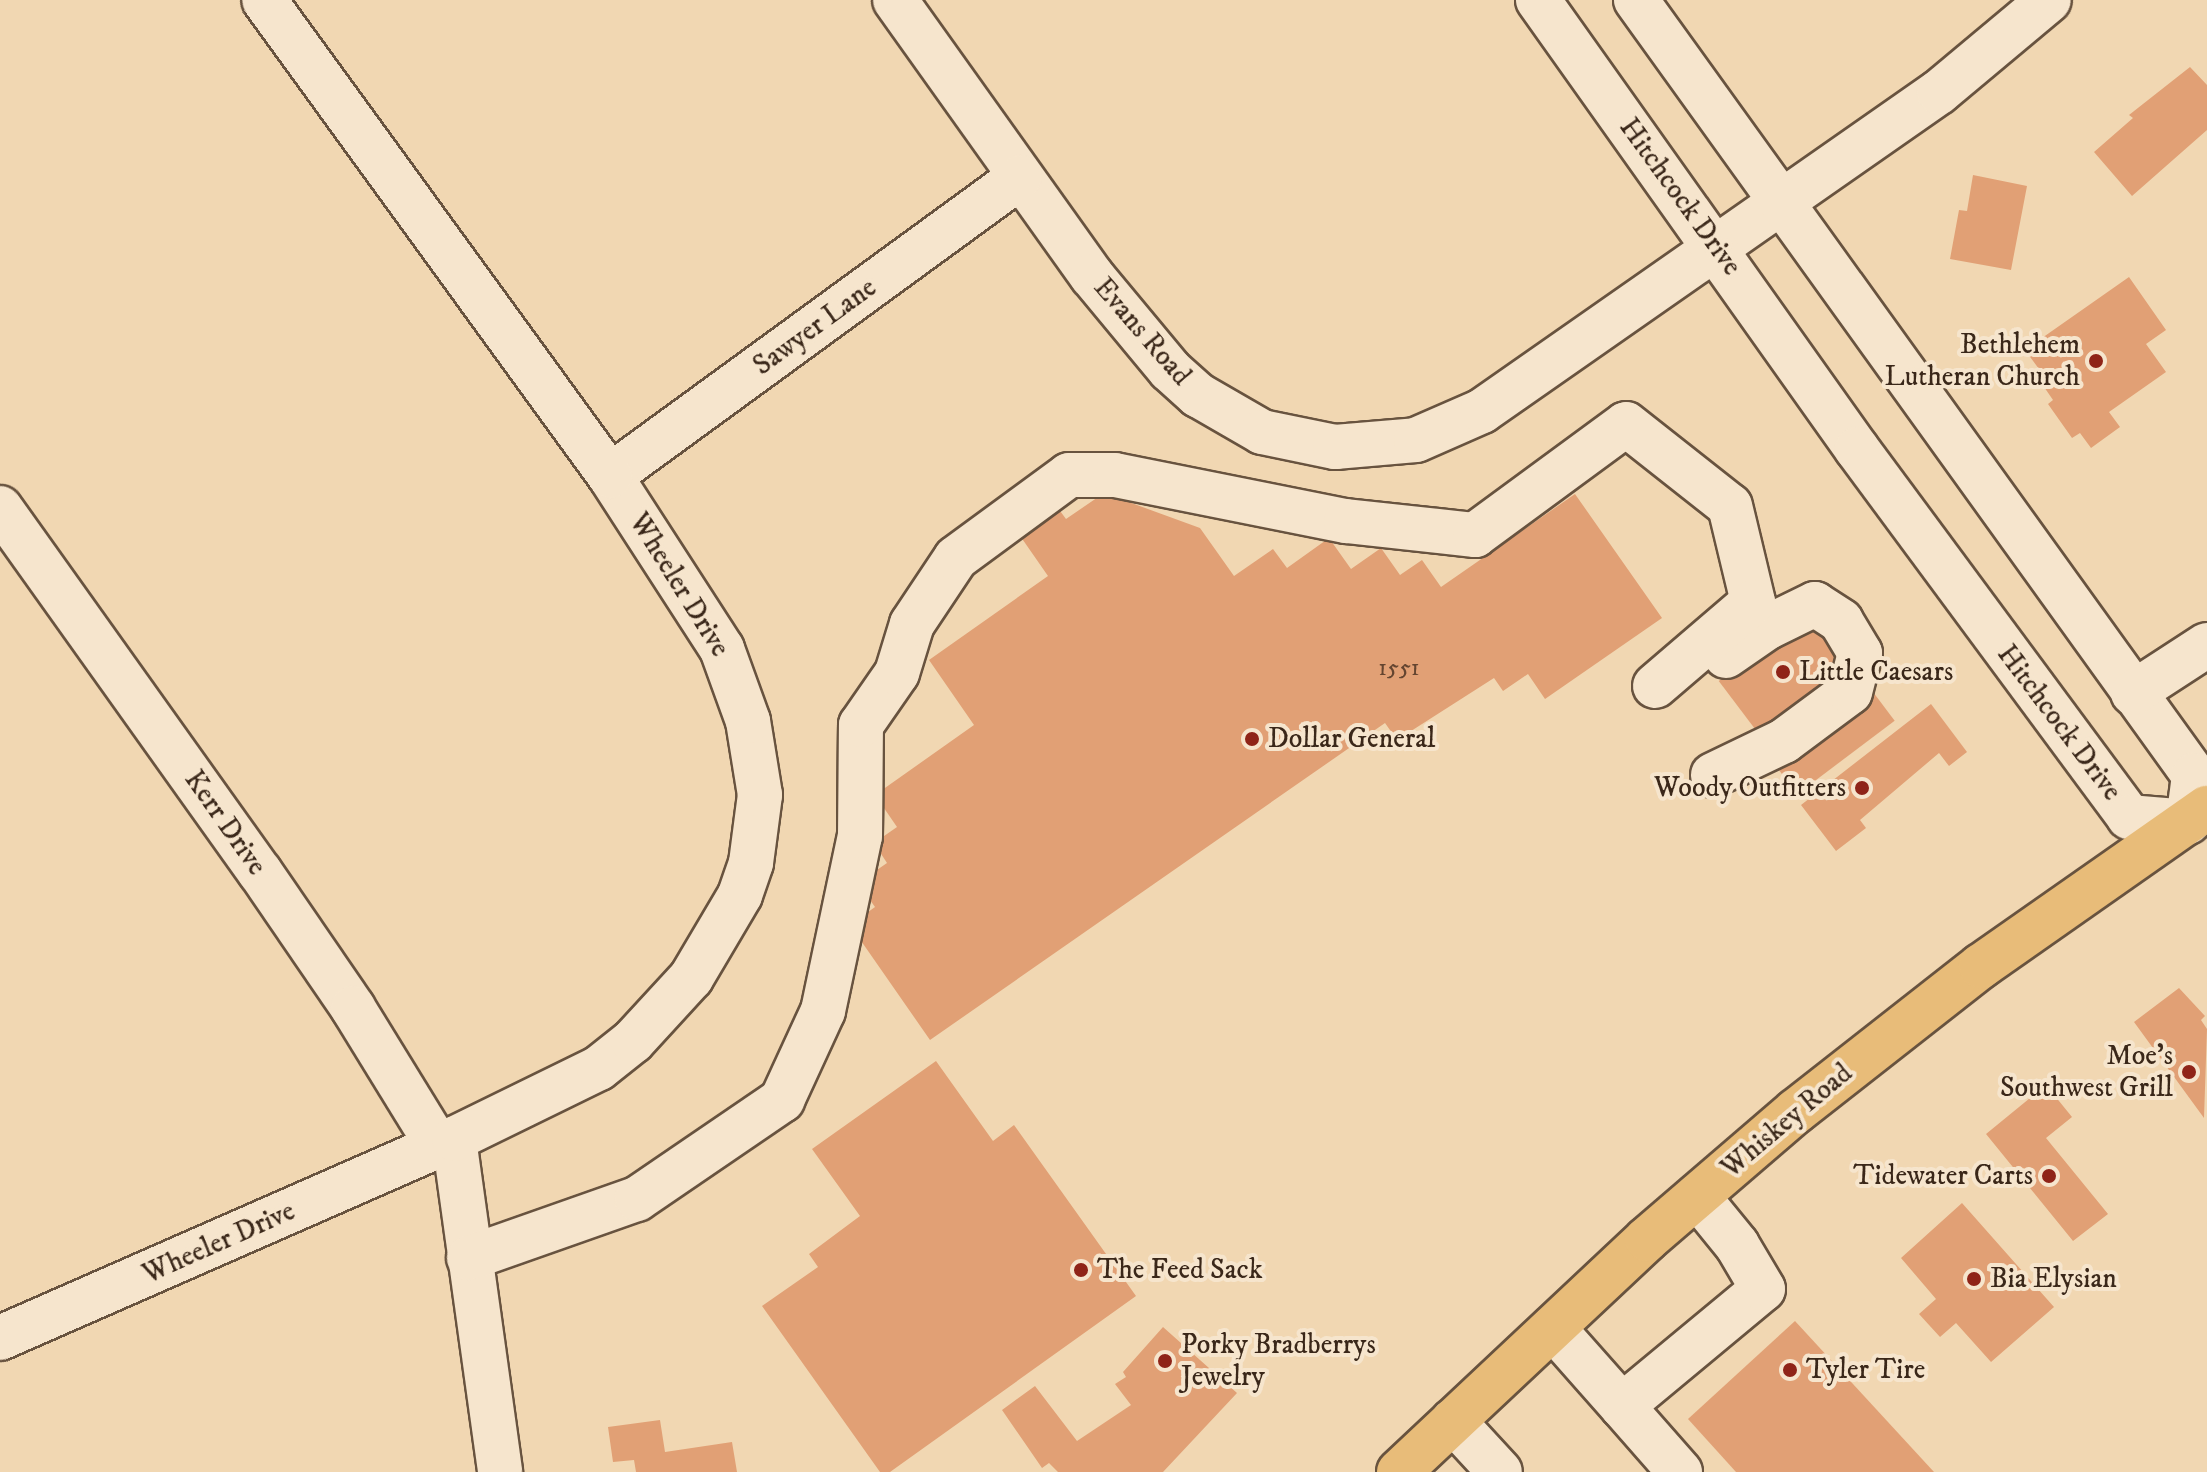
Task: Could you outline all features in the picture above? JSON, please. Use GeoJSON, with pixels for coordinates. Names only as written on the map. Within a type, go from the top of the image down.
{"type":"FeatureCollection","features":[{"type":"Feature","properties":{"kind":"main road","name":"Whiskey Road"},"geometry":{"type":"LineString","coordinates":[[1399,1472],[1697,1196],[1981,966],[2201,824]]}},
{"type":"Feature","properties":{"kind":"street","name":"Wheeler Drive"},"geometry":{"type":"LineString","coordinates":[[0,1338],[562,1090],[633,1041],[691,978],[740,895],[751,863],[760,795],[740,690],[722,649],[610,476],[264,0]]}},
{"type":"Feature","properties":{"kind":"street","name":"Evans Road"},"geometry":{"type":"LineString","coordinates":[[895,0],[1092,276],[1170,370],[1198,395],[1262,432],[1335,447],[1380,447],[1450,428],[1568,352],[1778,201],[1939,92],[2049,0]]}},
{"type":"Feature","properties":{"kind":"street","name":"Hitchcock Drive"},"geometry":{"type":"LineString","coordinates":[[1538,0],[1866,462],[2129,817],[2201,824]]}},
{"type":"Feature","properties":{"kind":"street"},"geometry":{"type":"LineString","coordinates":[[1636,0],[1778,201],[1907,372],[2194,775],[2201,824]]}},
{"type":"Feature","properties":{"kind":"street","name":"Sawyer Lane"},"geometry":{"type":"LineString","coordinates":[[610,476],[1020,177]]}},
{"type":"Feature","properties":{"kind":"street"},"geometry":{"type":"LineString","coordinates":[[469,1258],[637,1199],[782,1100],[823,1011],[860,836],[861,725],[897,673],[912,624],[956,558],[1069,475],[1115,475],[1346,521],[1475,535],[1626,424],[1730,506],[1753,602],[1660,693],[1768,627],[1815,604],[1841,621],[1860,653],[1850,692],[1784,741],[1713,775]]}},
{"type":"Feature","properties":{"kind":"street","name":"Kerr Drive"},"geometry":{"type":"LineString","coordinates":[[0,508],[294,921],[446,1143],[469,1258],[500,1472]]}},
{"type":"Feature","properties":{"kind":"street"},"geometry":{"type":"LineString","coordinates":[[2133,693],[2207,645]]}},
{"type":"Feature","properties":{"kind":"street"},"geometry":{"type":"LineString","coordinates":[[1622,1406],[1763,1289],[1737,1245],[1697,1196]]}},
{"type":"Feature","properties":{"kind":"street"},"geometry":{"type":"LineString","coordinates":[[1553,1328],[1680,1472]]}},
{"type":"Feature","properties":{"kind":"street"},"geometry":{"type":"LineString","coordinates":[[1453,1421],[1500,1472]]}},
{"type":"Feature","properties":{"kind":"building"},"geometry":{"type":"Polygon","coordinates":[[[2190,67],[2207,85],[2207,130],[2132,196],[2094,152],[2133,118],[2129,115],[2190,67]]]}},
{"type":"Feature","properties":{"kind":"building"},"geometry":{"type":"Polygon","coordinates":[[[1973,175],[2027,186],[2011,270],[1950,259],[1959,210],[1967,211],[1973,175]]]}},
{"type":"Feature","properties":{"kind":"building","name":"Bethlehem Lutheran Church"},"geometry":{"type":"Polygon","coordinates":[[[2129,277],[2166,330],[2146,344],[2166,372],[2109,412],[2120,427],[2091,448],[2080,433],[2072,438],[2048,404],[2053,400],[2042,384],[2047,380],[2025,350],[2129,277]]]}},
{"type":"Feature","properties":{"kind":"building"},"geometry":{"type":"Polygon","coordinates":[[[1104,493],[1200,528],[1234,576],[1273,549],[1287,568],[1329,538],[1351,569],[1381,548],[1400,575],[1422,560],[1441,587],[1575,494],[1662,618],[1545,699],[1528,674],[1503,691],[1494,678],[1397,740],[1385,723],[930,1040],[850,925],[875,907],[858,883],[887,863],[874,843],[897,827],[875,795],[974,725],[929,660],[1048,576],[1014,527],[1052,500],[1066,519],[1104,493]]]}},
{"type":"Feature","properties":{"kind":"building","name":"Little Caesars"},"geometry":{"type":"Polygon","coordinates":[[[1809,613],[1848,664],[1757,732],[1719,681],[1809,613]]]}},
{"type":"Feature","properties":{"kind":"building"},"geometry":{"type":"Polygon","coordinates":[[[1870,688],[1895,721],[1797,794],[1773,761],[1870,688]]]}},
{"type":"Feature","properties":{"kind":"building","name":"Woody Outfitters"},"geometry":{"type":"Polygon","coordinates":[[[1931,704],[1967,752],[1949,766],[1939,753],[1860,820],[1866,828],[1836,851],[1801,805],[1931,704]]]}},
{"type":"Feature","properties":{"kind":"building","name":"Moe's Southwest Grill"},"geometry":{"type":"Polygon","coordinates":[[[2179,988],[2205,1016],[2201,1020],[2207,1029],[2204,1118],[2134,1022],[2179,988]]]}},
{"type":"Feature","properties":{"kind":"building"},"geometry":{"type":"Polygon","coordinates":[[[936,1061],[993,1141],[1014,1125],[1136,1296],[890,1472],[880,1472],[762,1306],[818,1267],[809,1254],[860,1216],[812,1149],[936,1061]]]}},
{"type":"Feature","properties":{"kind":"building","name":"Tidewater Carts"},"geometry":{"type":"Polygon","coordinates":[[[2046,1085],[2072,1117],[2046,1138],[2108,1214],[2073,1241],[1986,1134],[2046,1085]]]}},
{"type":"Feature","properties":{"kind":"building","name":"Bia Elysian"},"geometry":{"type":"Polygon","coordinates":[[[1962,1203],[2054,1307],[1991,1362],[1956,1323],[1940,1337],[1919,1314],[1936,1299],[1901,1258],[1962,1203]]]}},
{"type":"Feature","properties":{"kind":"building","name":"Tyler Tire"},"geometry":{"type":"Polygon","coordinates":[[[1795,1321],[1934,1472],[1736,1472],[1688,1419],[1795,1321]]]}},
{"type":"Feature","properties":{"kind":"building"},"geometry":{"type":"Polygon","coordinates":[[[1163,1327],[1237,1393],[1163,1472],[1058,1472],[1049,1463],[1042,1468],[1002,1410],[1035,1386],[1077,1441],[1131,1405],[1115,1384],[1126,1377],[1123,1372],[1163,1327]]]}},
{"type":"Feature","properties":{"kind":"building"},"geometry":{"type":"Polygon","coordinates":[[[660,1420],[665,1452],[732,1442],[737,1472],[636,1472],[634,1460],[613,1462],[608,1427],[660,1420]]]}},
{"type":"Feature","properties":{"kind":"place","name":"Bethlehem Lutheran Church"},"geometry":{"type":"Point","coordinates":[2096,361]}},
{"type":"Feature","properties":{"kind":"place","name":"Little Caesars"},"geometry":{"type":"Point","coordinates":[1783,672]}},
{"type":"Feature","properties":{"kind":"place","name":"Dollar General"},"geometry":{"type":"Point","coordinates":[1252,739]}},
{"type":"Feature","properties":{"kind":"place","name":"Woody Outfitters"},"geometry":{"type":"Point","coordinates":[1862,788]}},
{"type":"Feature","properties":{"kind":"place","name":"Moe's Southwest Grill"},"geometry":{"type":"Point","coordinates":[2189,1072]}},
{"type":"Feature","properties":{"kind":"place","name":"Tidewater Carts"},"geometry":{"type":"Point","coordinates":[2049,1176]}},
{"type":"Feature","properties":{"kind":"place","name":"The Feed Sack"},"geometry":{"type":"Point","coordinates":[1081,1270]}},
{"type":"Feature","properties":{"kind":"place","name":"Bia Elysian"},"geometry":{"type":"Point","coordinates":[1974,1279]}},
{"type":"Feature","properties":{"kind":"place","name":"Porky Bradberrys Jewelry"},"geometry":{"type":"Point","coordinates":[1165,1361]}},
{"type":"Feature","properties":{"kind":"place","name":"Tyler Tire"},"geometry":{"type":"Point","coordinates":[1790,1370]}}]}
